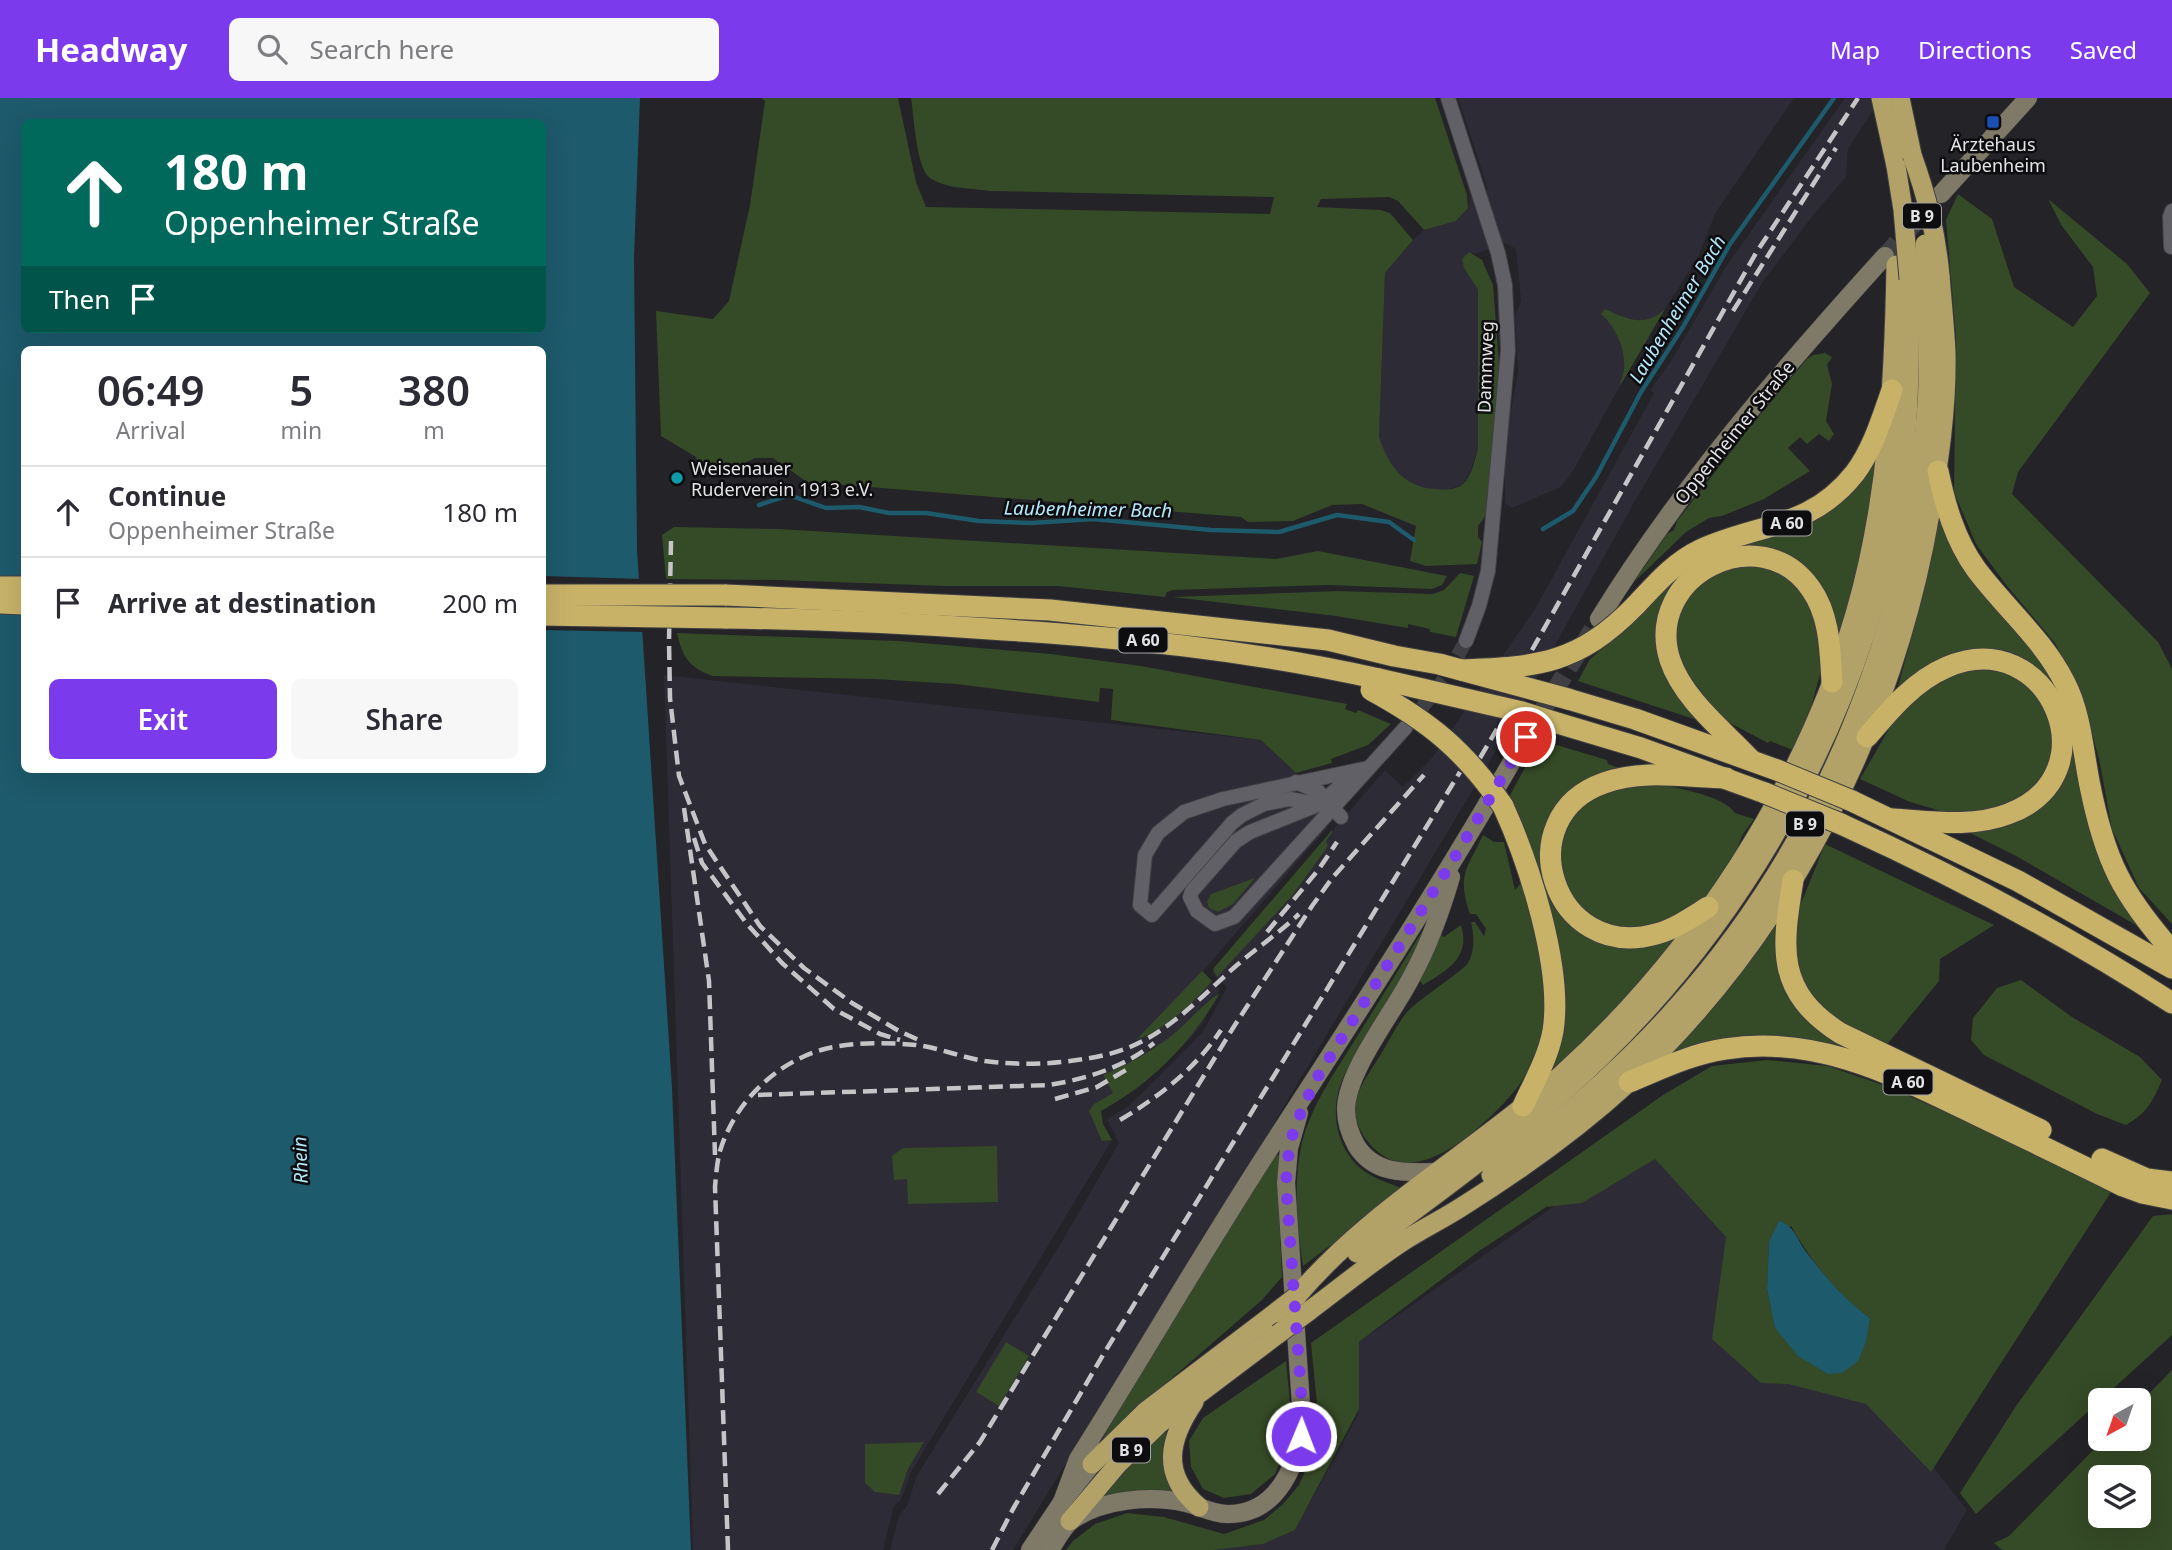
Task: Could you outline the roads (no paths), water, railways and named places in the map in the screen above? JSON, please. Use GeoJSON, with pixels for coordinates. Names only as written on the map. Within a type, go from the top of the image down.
{"type":"FeatureCollection","features":[{"type":"Feature","properties":{"kind":"highway","name":"B 9"},"geometry":{"type":"LineString","coordinates":[[1070,1521],[1137,1444],[1203,1389],[1278,1334],[1304,1296],[1490,1154],[1601,1057],[1635,1023],[1699,947],[1753,871],[1775,834],[1820,747],[1839,703],[1872,608],[1885,560],[1902,475],[1918,278],[1925,245],[1904,160],[1881,98]]}},
{"type":"Feature","properties":{"kind":"highway","name":"B 9"},"geometry":{"type":"LineString","coordinates":[[1900,98],[1904,160]]}},
{"type":"Feature","properties":{"kind":"highway"},"geometry":{"type":"LineString","coordinates":[[1418,1232],[1461,1208],[1554,1145],[1629,1082],[1667,1043],[1720,982],[1793,880],[1867,737],[1890,676],[1918,580],[1938,471],[1946,353],[1918,278],[1904,160]]}},
{"type":"Feature","properties":{"kind":"highway","name":"B 9"},"geometry":{"type":"LineString","coordinates":[[1092,1464],[1146,1411],[1275,1313],[1418,1232],[1565,1115],[1646,1040],[1683,1000],[1725,949],[1764,895],[1793,847],[1841,756],[1863,703],[1892,613],[1916,497],[1927,402],[1918,278]]}},
{"type":"Feature","properties":{"kind":"highway"},"geometry":{"type":"LineString","coordinates":[[1304,1296],[1344,1247],[1523,1107],[1588,1050],[1625,1012],[1672,958],[1728,881],[1764,823],[1832,682],[1856,613],[1879,505],[1892,390],[1918,278]]}},
{"type":"Feature","properties":{"kind":"highway","name":"A 60"},"geometry":{"type":"LineString","coordinates":[[1461,670],[1531,666],[1566,656],[1594,642],[1635,606],[1671,568],[1688,557],[1716,544],[1796,519],[1825,502],[1849,480],[1862,463],[1892,390]]}},
{"type":"Feature","properties":{"kind":"highway"},"geometry":{"type":"LineString","coordinates":[[1938,471],[1950,517],[1966,554],[2039,643],[2067,685],[2079,724],[2095,808],[2111,866],[2129,899],[2172,951]]}},
{"type":"Feature","properties":{"kind":"highway"},"geometry":{"type":"LineString","coordinates":[[1750,759],[1691,696],[1669,658],[1666,636],[1668,618],[1674,602],[1689,580],[1717,561],[1739,556],[1765,559],[1794,572],[1812,590],[1822,611],[1829,637],[1832,682]]}},
{"type":"Feature","properties":{"kind":"highway"},"geometry":{"type":"LineString","coordinates":[[0,587],[21,587]]}},
{"type":"Feature","properties":{"kind":"highway","name":"A 60"},"geometry":{"type":"LineString","coordinates":[[546,595],[725,595],[1050,610],[1328,640],[1461,670],[1635,719],[1750,759],[1852,801],[2018,881],[2172,968]]}},
{"type":"Feature","properties":{"kind":"highway"},"geometry":{"type":"LineString","coordinates":[[0,603],[21,604]]}},
{"type":"Feature","properties":{"kind":"highway","name":"A 60"},"geometry":{"type":"LineString","coordinates":[[546,615],[940,626],[1104,636],[1189,645],[1331,668],[1375,684],[1522,712],[1641,748],[1726,778],[1841,824],[1993,899],[2172,1003]]}},
{"type":"Feature","properties":{"kind":"highway","name":"A 60"},"geometry":{"type":"LineString","coordinates":[[1867,737],[1894,706],[1923,681],[1946,667],[1973,660],[2005,663],[2025,673],[2042,687],[2058,711],[2062,740],[2057,767],[2049,784],[2028,804],[1999,817],[1971,821],[1892,819]]}},
{"type":"Feature","properties":{"kind":"highway"},"geometry":{"type":"LineString","coordinates":[[1375,684],[1450,743],[1486,782],[1503,806],[1514,830],[1538,907],[1554,986],[1553,1030],[1549,1047],[1523,1107]]}},
{"type":"Feature","properties":{"kind":"highway","name":"A 60"},"geometry":{"type":"LineString","coordinates":[[1708,907],[1655,934],[1622,937],[1604,933],[1580,920],[1563,902],[1552,876],[1550,851],[1564,815],[1577,799],[1593,787],[1633,776],[1726,778]]}},
{"type":"Feature","properties":{"kind":"highway"},"geometry":{"type":"LineString","coordinates":[[1793,880],[1786,920],[1786,958],[1795,990],[1819,1018],[1840,1033],[2120,1168],[2147,1179],[2172,1182]]}},
{"type":"Feature","properties":{"kind":"highway","name":"A 60"},"geometry":{"type":"LineString","coordinates":[[1629,1082],[1690,1057],[1727,1048],[1783,1046],[1818,1051],[1872,1066],[2123,1186],[2143,1194],[2172,1199]]}},
{"type":"Feature","properties":{"kind":"highway"},"geometry":{"type":"LineString","coordinates":[[1199,1507],[1180,1485],[1172,1455],[1178,1429],[1203,1389]]}},
{"type":"Feature","properties":{"kind":"main road"},"geometry":{"type":"LineString","coordinates":[[1941,194],[2028,98]]}},
{"type":"Feature","properties":{"kind":"main road","name":"Oppenheimer Straße"},"geometry":{"type":"LineString","coordinates":[[1599,619],[1644,548],[1731,432],[1815,332],[1885,256]]}},
{"type":"Feature","properties":{"kind":"main road"},"geometry":{"type":"LineString","coordinates":[[1062,1503],[1072,1470],[1284,1125],[1315,1081],[1458,852],[1526,737]]}},
{"type":"Feature","properties":{"kind":"main road"},"geometry":{"type":"LineString","coordinates":[[1437,1172],[1399,1173],[1372,1161],[1352,1137],[1346,1109],[1349,1091],[1359,1069],[1412,976],[1430,937],[1458,852]]}},
{"type":"Feature","properties":{"kind":"main road"},"geometry":{"type":"LineString","coordinates":[[1050,1550],[1070,1521],[1098,1508],[1135,1500],[1171,1501],[1225,1514],[1253,1509],[1277,1491],[1285,1481],[1297,1456],[1302,1420],[1286,1183],[1289,1148],[1295,1126],[1315,1081]]}},
{"type":"Feature","properties":{"kind":"main road"},"geometry":{"type":"LineString","coordinates":[[1030,1550],[1092,1464],[1103,1420]]}},
{"type":"Feature","properties":{"kind":"street","name":"Dammweg"},"geometry":{"type":"LineString","coordinates":[[1448,98],[1498,253],[1505,285],[1508,350],[1488,571],[1466,641]]}},
{"type":"Feature","properties":{"kind":"street"},"geometry":{"type":"LineString","coordinates":[[2171,247],[2172,211]]}},
{"type":"Feature","properties":{"kind":"street"},"geometry":{"type":"LineString","coordinates":[[1368,768],[1346,795],[1331,807],[1250,832],[1236,841],[1192,891],[1190,897],[1197,911],[1215,924],[1234,918],[1331,807],[1406,727]]}},
{"type":"Feature","properties":{"kind":"street"},"geometry":{"type":"LineString","coordinates":[[1331,807],[1297,800],[1274,801],[1242,815],[1231,823],[1152,915],[1140,905],[1145,855],[1158,833],[1176,817],[1204,804],[1294,782],[1368,768]]}},
{"type":"Feature","properties":{"kind":"street"},"geometry":{"type":"LineString","coordinates":[[1294,782],[1310,787],[1331,807]]}},
{"type":"Feature","properties":{"kind":"water","name":"Rhein"},"geometry":{"type":"Polygon","coordinates":[[[0,98],[640,98],[634,257],[637,550],[672,1088],[691,1550],[0,1550],[0,98]]]}},
{"type":"Feature","properties":{"kind":"water"},"geometry":{"type":"Polygon","coordinates":[[[1779,1221],[1793,1231],[1836,1288],[1870,1318],[1866,1342],[1858,1361],[1842,1373],[1828,1374],[1798,1356],[1775,1328],[1767,1289],[1769,1242],[1779,1221]]]}},
{"type":"Feature","properties":{"kind":"waterway","name":"Laubenheimer Bach"},"geometry":{"type":"LineString","coordinates":[[1543,529],[1573,511],[1596,477],[1641,392],[1683,327],[1730,244],[1834,98]]}},
{"type":"Feature","properties":{"kind":"waterway","name":"Laubenheimer Bach"},"geometry":{"type":"LineString","coordinates":[[759,505],[789,495],[826,508],[859,507],[889,513],[926,513],[979,521],[1032,523],[1093,519],[1211,530],[1279,532],[1337,515],[1389,522],[1414,540]]}},
{"type":"Feature","properties":{"kind":"tunnel"},"geometry":{"type":"LineString","coordinates":[[1885,256],[1936,199]]}},
{"type":"Feature","properties":{"kind":"tunnel"},"geometry":{"type":"LineString","coordinates":[[1526,737],[1599,619]]}},
{"type":"Feature","properties":{"kind":"tunnel"},"geometry":{"type":"LineString","coordinates":[[1409,724],[1445,678],[1466,641]]}},
{"type":"Feature","properties":{"kind":"railway"},"geometry":{"type":"LineString","coordinates":[[1532,650],[1756,253],[1858,98]]}},
{"type":"Feature","properties":{"kind":"railway"},"geometry":{"type":"LineString","coordinates":[[1733,311],[1836,148]]}},
{"type":"Feature","properties":{"kind":"railway"},"geometry":{"type":"LineString","coordinates":[[671,541],[670,698],[679,776],[705,844],[760,926],[804,968],[852,1003],[923,1042]]}},
{"type":"Feature","properties":{"kind":"railway"},"geometry":{"type":"LineString","coordinates":[[1480,758],[1497,729]]}},
{"type":"Feature","properties":{"kind":"railway"},"geometry":{"type":"LineString","coordinates":[[992,1550],[1103,1355],[1460,772]]}},
{"type":"Feature","properties":{"kind":"railway"},"geometry":{"type":"LineString","coordinates":[[938,1494],[980,1442],[1233,1028],[1312,906],[1333,877],[1424,775]]}},
{"type":"Feature","properties":{"kind":"railway"},"geometry":{"type":"LineString","coordinates":[[684,808],[709,981],[715,1155]]}},
{"type":"Feature","properties":{"kind":"railway"},"geometry":{"type":"LineString","coordinates":[[694,838],[702,863],[747,924],[782,963],[834,1009],[880,1034],[900,1040]]}},
{"type":"Feature","properties":{"kind":"railway"},"geometry":{"type":"LineString","coordinates":[[1267,932],[1319,869],[1337,842]]}},
{"type":"Feature","properties":{"kind":"railway"},"geometry":{"type":"LineString","coordinates":[[728,1550],[715,1187],[719,1155],[726,1134],[735,1117],[758,1088],[787,1065],[804,1056],[832,1047],[856,1044],[916,1045],[983,1061],[1022,1064],[1080,1060],[1109,1054],[1143,1041],[1172,1022],[1299,914]]}},
{"type":"Feature","properties":{"kind":"railway"},"geometry":{"type":"LineString","coordinates":[[1120,1120],[1176,1081],[1200,1057],[1221,1030]]}},
{"type":"Feature","properties":{"kind":"railway"},"geometry":{"type":"LineString","coordinates":[[758,1095],[1049,1085],[1105,1071],[1131,1059],[1154,1043]]}},
{"type":"Feature","properties":{"kind":"railway"},"geometry":{"type":"LineString","coordinates":[[1055,1099],[1097,1087],[1131,1067]]}},
{"type":"Feature","properties":{"kind":"place","name":"Ärztehaus Laubenheim"},"geometry":{"type":"Point","coordinates":[1993,122]}},
{"type":"Feature","properties":{"kind":"place","name":"Weisenauer Ruderverein 1913 e.V."},"geometry":{"type":"Point","coordinates":[677,478]}}]}
